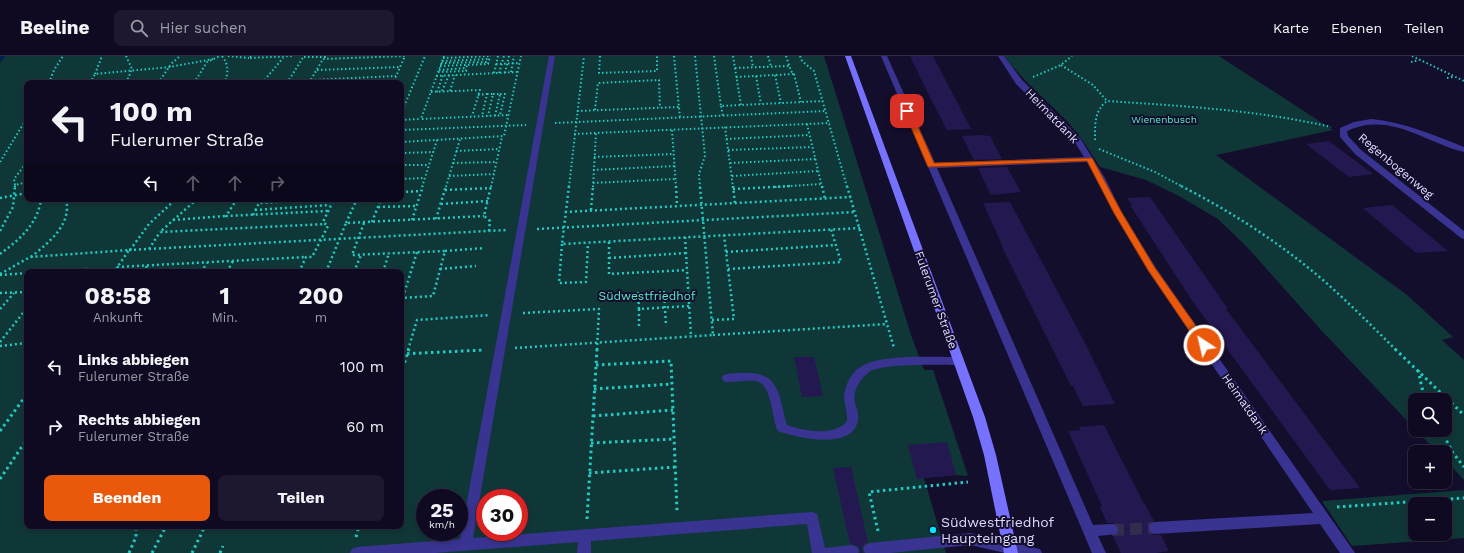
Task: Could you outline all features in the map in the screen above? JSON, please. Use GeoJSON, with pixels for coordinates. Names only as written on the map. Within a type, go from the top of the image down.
{"type":"FeatureCollection","features":[{"type":"Feature","properties":{"kind":"main road","name":"Fulerumer Straße"},"geometry":{"type":"LineString","coordinates":[[848,56],[979,417],[990,455],[1010,550]]}},
{"type":"Feature","properties":{"kind":"street"},"geometry":{"type":"LineString","coordinates":[[465,545],[552,56]]}},
{"type":"Feature","properties":{"kind":"street"},"geometry":{"type":"LineString","coordinates":[[884,56],[1099,553]]}},
{"type":"Feature","properties":{"kind":"street","name":"Heimatdank"},"geometry":{"type":"LineString","coordinates":[[1001,56],[1019,82],[1077,140],[1152,270],[1327,513],[1348,553]]}},
{"type":"Feature","properties":{"kind":"street","name":"Regenbogenweg"},"geometry":{"type":"LineString","coordinates":[[1464,150],[1389,122],[1370,122],[1353,125],[1342,130],[1344,137],[1358,152],[1464,236]]}},
{"type":"Feature","properties":{"kind":"street"},"geometry":{"type":"LineString","coordinates":[[931,166],[1089,159]]}},
{"type":"Feature","properties":{"kind":"street"},"geometry":{"type":"LineString","coordinates":[[727,378],[757,377],[770,384],[773,390],[778,417],[782,428],[791,432],[828,435],[843,432],[852,424],[854,416],[849,398],[851,387],[858,374],[869,366],[899,363],[958,361]]}},
{"type":"Feature","properties":{"kind":"street"},"geometry":{"type":"LineString","coordinates":[[1155,528],[1327,513]]}},
{"type":"Feature","properties":{"kind":"street"},"geometry":{"type":"LineString","coordinates":[[357,553],[812,518],[819,553]]}},
{"type":"Feature","properties":{"kind":"street"},"geometry":{"type":"LineString","coordinates":[[1090,531],[1112,530]]}},
{"type":"Feature","properties":{"kind":"street"},"geometry":{"type":"LineString","coordinates":[[584,553],[586,536]]}},
{"type":"Feature","properties":{"kind":"street"},"geometry":{"type":"LineString","coordinates":[[876,549],[970,539],[1010,550],[1035,553]]}},
{"type":"Feature","properties":{"kind":"street"},"geometry":{"type":"LineString","coordinates":[[828,553],[852,551]]}},
{"type":"Feature","properties":{"kind":"path"},"geometry":{"type":"LineString","coordinates":[[50,80],[54,70],[63,56]]}},
{"type":"Feature","properties":{"kind":"path"},"geometry":{"type":"LineString","coordinates":[[92,80],[102,56]]}},
{"type":"Feature","properties":{"kind":"path"},"geometry":{"type":"LineString","coordinates":[[126,56],[131,64],[132,71],[128,80]]}},
{"type":"Feature","properties":{"kind":"path"},"geometry":{"type":"LineString","coordinates":[[160,80],[170,66],[180,56]]}},
{"type":"Feature","properties":{"kind":"path"},"geometry":{"type":"LineString","coordinates":[[196,80],[207,62],[221,56],[227,62],[229,69],[226,80]]}},
{"type":"Feature","properties":{"kind":"path"},"geometry":{"type":"LineString","coordinates":[[228,56],[294,56]]}},
{"type":"Feature","properties":{"kind":"path"},"geometry":{"type":"LineString","coordinates":[[264,80],[284,56]]}},
{"type":"Feature","properties":{"kind":"path"},"geometry":{"type":"LineString","coordinates":[[323,59],[405,56],[394,80]]}},
{"type":"Feature","properties":{"kind":"path"},"geometry":{"type":"LineString","coordinates":[[404,107],[425,56]]}},
{"type":"Feature","properties":{"kind":"path"},"geometry":{"type":"LineString","coordinates":[[494,73],[498,56]]}},
{"type":"Feature","properties":{"kind":"path"},"geometry":{"type":"LineString","coordinates":[[500,73],[504,56]]}},
{"type":"Feature","properties":{"kind":"path"},"geometry":{"type":"LineString","coordinates":[[505,73],[509,56]]}},
{"type":"Feature","properties":{"kind":"path"},"geometry":{"type":"LineString","coordinates":[[511,72],[514,56]]}},
{"type":"Feature","properties":{"kind":"path"},"geometry":{"type":"LineString","coordinates":[[484,216],[502,137],[504,136],[507,126],[521,56]]}},
{"type":"Feature","properties":{"kind":"path"},"geometry":{"type":"LineString","coordinates":[[584,56],[565,212],[559,283],[586,282],[588,243]]}},
{"type":"Feature","properties":{"kind":"path"},"geometry":{"type":"LineString","coordinates":[[600,56],[599,73],[658,70],[657,56]]}},
{"type":"Feature","properties":{"kind":"path"},"geometry":{"type":"LineString","coordinates":[[674,56],[680,118]]}},
{"type":"Feature","properties":{"kind":"path"},"geometry":{"type":"LineString","coordinates":[[695,56],[705,156],[698,174],[704,220],[713,335]]}},
{"type":"Feature","properties":{"kind":"path"},"geometry":{"type":"LineString","coordinates":[[714,56],[723,116]]}},
{"type":"Feature","properties":{"kind":"path"},"geometry":{"type":"LineString","coordinates":[[733,56],[741,105]]}},
{"type":"Feature","properties":{"kind":"path"},"geometry":{"type":"LineString","coordinates":[[751,56],[753,67]]}},
{"type":"Feature","properties":{"kind":"path"},"geometry":{"type":"LineString","coordinates":[[768,56],[771,66]]}},
{"type":"Feature","properties":{"kind":"path"},"geometry":{"type":"LineString","coordinates":[[786,56],[789,66],[794,74],[801,102]]}},
{"type":"Feature","properties":{"kind":"path"},"geometry":{"type":"LineString","coordinates":[[800,56],[802,61],[814,71],[899,363]]}},
{"type":"Feature","properties":{"kind":"path"},"geometry":{"type":"LineString","coordinates":[[1019,82],[1061,65],[1072,56]]}},
{"type":"Feature","properties":{"kind":"path"},"geometry":{"type":"LineString","coordinates":[[1412,56],[1464,81]]}},
{"type":"Feature","properties":{"kind":"path"},"geometry":{"type":"LineString","coordinates":[[289,80],[304,57],[325,57],[323,59]]}},
{"type":"Feature","properties":{"kind":"path"},"geometry":{"type":"LineString","coordinates":[[443,60],[489,58]]}},
{"type":"Feature","properties":{"kind":"path"},"geometry":{"type":"LineString","coordinates":[[443,60],[489,58]]}},
{"type":"Feature","properties":{"kind":"path"},"geometry":{"type":"LineString","coordinates":[[440,66],[488,64],[489,58]]}},
{"type":"Feature","properties":{"kind":"path"},"geometry":{"type":"LineString","coordinates":[[95,74],[132,71],[213,59]]}},
{"type":"Feature","properties":{"kind":"path"},"geometry":{"type":"LineString","coordinates":[[310,80],[323,59]]}},
{"type":"Feature","properties":{"kind":"path"},"geometry":{"type":"LineString","coordinates":[[438,71],[466,68],[469,59]]}},
{"type":"Feature","properties":{"kind":"path"},"geometry":{"type":"LineString","coordinates":[[421,119],[443,60]]}},
{"type":"Feature","properties":{"kind":"path"},"geometry":{"type":"LineString","coordinates":[[1412,62],[1419,60]]}},
{"type":"Feature","properties":{"kind":"path"},"geometry":{"type":"LineString","coordinates":[[496,64],[519,63]]}},
{"type":"Feature","properties":{"kind":"path"},"geometry":{"type":"LineString","coordinates":[[1061,65],[1090,82],[1102,92],[1107,101]]}},
{"type":"Feature","properties":{"kind":"path"},"geometry":{"type":"LineString","coordinates":[[317,70],[401,66]]}},
{"type":"Feature","properties":{"kind":"path"},"geometry":{"type":"LineString","coordinates":[[735,68],[789,66]]}},
{"type":"Feature","properties":{"kind":"path"},"geometry":{"type":"LineString","coordinates":[[436,76],[517,72]]}},
{"type":"Feature","properties":{"kind":"path"},"geometry":{"type":"LineString","coordinates":[[736,77],[794,74]]}},
{"type":"Feature","properties":{"kind":"path"},"geometry":{"type":"LineString","coordinates":[[437,92],[442,75]]}},
{"type":"Feature","properties":{"kind":"path"},"geometry":{"type":"LineString","coordinates":[[442,91],[449,75]]}},
{"type":"Feature","properties":{"kind":"path"},"geometry":{"type":"LineString","coordinates":[[450,91],[455,75]]}},
{"type":"Feature","properties":{"kind":"path"},"geometry":{"type":"LineString","coordinates":[[775,75],[781,103]]}},
{"type":"Feature","properties":{"kind":"path"},"geometry":{"type":"LineString","coordinates":[[310,80],[396,76]]}},
{"type":"Feature","properties":{"kind":"path"},"geometry":{"type":"LineString","coordinates":[[756,76],[761,104]]}},
{"type":"Feature","properties":{"kind":"path"},"geometry":{"type":"LineString","coordinates":[[1447,78],[1454,77]]}},
{"type":"Feature","properties":{"kind":"path"},"geometry":{"type":"LineString","coordinates":[[596,110],[598,83],[659,80],[660,108]]}},
{"type":"Feature","properties":{"kind":"path"},"geometry":{"type":"LineString","coordinates":[[431,92],[480,90],[472,116]]}},
{"type":"Feature","properties":{"kind":"path"},"geometry":{"type":"LineString","coordinates":[[482,116],[487,94]]}},
{"type":"Feature","properties":{"kind":"path"},"geometry":{"type":"LineString","coordinates":[[488,116],[493,94]]}},
{"type":"Feature","properties":{"kind":"path"},"geometry":{"type":"LineString","coordinates":[[495,116],[500,94]]}},
{"type":"Feature","properties":{"kind":"path"},"geometry":{"type":"LineString","coordinates":[[478,95],[505,94],[500,115]]}},
{"type":"Feature","properties":{"kind":"path"},"geometry":{"type":"LineString","coordinates":[[721,106],[823,101]]}},
{"type":"Feature","properties":{"kind":"path"},"geometry":{"type":"LineString","coordinates":[[1095,143],[1096,115],[1099,108],[1107,101],[1215,108],[1310,122],[1342,130]]}},
{"type":"Feature","properties":{"kind":"path"},"geometry":{"type":"LineString","coordinates":[[577,111],[679,107]]}},
{"type":"Feature","properties":{"kind":"path"},"geometry":{"type":"LineString","coordinates":[[404,130],[826,112]]}},
{"type":"Feature","properties":{"kind":"path"},"geometry":{"type":"LineString","coordinates":[[404,120],[509,115]]}},
{"type":"Feature","properties":{"kind":"path"},"geometry":{"type":"LineString","coordinates":[[0,162],[24,123]]}},
{"type":"Feature","properties":{"kind":"path"},"geometry":{"type":"LineString","coordinates":[[574,134],[830,123]]}},
{"type":"Feature","properties":{"kind":"path"},"geometry":{"type":"LineString","coordinates":[[807,124],[825,198]]}},
{"type":"Feature","properties":{"kind":"path"},"geometry":{"type":"LineString","coordinates":[[725,128],[735,203]]}},
{"type":"Feature","properties":{"kind":"path"},"geometry":{"type":"LineString","coordinates":[[672,130],[677,206]]}},
{"type":"Feature","properties":{"kind":"path"},"geometry":{"type":"LineString","coordinates":[[591,210],[596,134]]}},
{"type":"Feature","properties":{"kind":"path"},"geometry":{"type":"LineString","coordinates":[[726,139],[810,135]]}},
{"type":"Feature","properties":{"kind":"path"},"geometry":{"type":"LineString","coordinates":[[404,142],[502,137]]}},
{"type":"Feature","properties":{"kind":"path"},"geometry":{"type":"LineString","coordinates":[[436,219],[460,139]]}},
{"type":"Feature","properties":{"kind":"path"},"geometry":{"type":"LineString","coordinates":[[412,220],[437,140]]}},
{"type":"Feature","properties":{"kind":"path"},"geometry":{"type":"LineString","coordinates":[[728,150],[812,147]]}},
{"type":"Feature","properties":{"kind":"path"},"geometry":{"type":"LineString","coordinates":[[1097,148],[1162,176],[1211,201],[1257,229],[1323,280],[1464,414]]}},
{"type":"Feature","properties":{"kind":"path"},"geometry":{"type":"LineString","coordinates":[[456,151],[500,149]]}},
{"type":"Feature","properties":{"kind":"path"},"geometry":{"type":"LineString","coordinates":[[404,153],[434,152]]}},
{"type":"Feature","properties":{"kind":"path"},"geometry":{"type":"LineString","coordinates":[[594,157],[674,154]]}},
{"type":"Feature","properties":{"kind":"path"},"geometry":{"type":"LineString","coordinates":[[730,163],[816,160]]}},
{"type":"Feature","properties":{"kind":"path"},"geometry":{"type":"LineString","coordinates":[[453,163],[496,162]]}},
{"type":"Feature","properties":{"kind":"path"},"geometry":{"type":"LineString","coordinates":[[404,166],[429,165]]}},
{"type":"Feature","properties":{"kind":"path"},"geometry":{"type":"LineString","coordinates":[[0,231],[13,207],[15,185],[14,179],[24,166]]}},
{"type":"Feature","properties":{"kind":"path"},"geometry":{"type":"LineString","coordinates":[[594,170],[675,166]]}},
{"type":"Feature","properties":{"kind":"path"},"geometry":{"type":"LineString","coordinates":[[732,176],[818,171]]}},
{"type":"Feature","properties":{"kind":"path"},"geometry":{"type":"LineString","coordinates":[[449,176],[494,174]]}},
{"type":"Feature","properties":{"kind":"path"},"geometry":{"type":"LineString","coordinates":[[404,179],[425,178]]}},
{"type":"Feature","properties":{"kind":"path"},"geometry":{"type":"LineString","coordinates":[[593,183],[675,178]]}},
{"type":"Feature","properties":{"kind":"path"},"geometry":{"type":"LineString","coordinates":[[15,185],[24,183]]}},
{"type":"Feature","properties":{"kind":"path"},"geometry":{"type":"LineString","coordinates":[[733,188],[821,184]]}},
{"type":"Feature","properties":{"kind":"path"},"geometry":{"type":"LineString","coordinates":[[445,190],[491,188]]}},
{"type":"Feature","properties":{"kind":"path"},"geometry":{"type":"LineString","coordinates":[[404,192],[421,191]]}},
{"type":"Feature","properties":{"kind":"path"},"geometry":{"type":"LineString","coordinates":[[0,198],[24,193]]}},
{"type":"Feature","properties":{"kind":"path"},"geometry":{"type":"LineString","coordinates":[[565,212],[851,197]]}},
{"type":"Feature","properties":{"kind":"path"},"geometry":{"type":"LineString","coordinates":[[441,204],[488,201]]}},
{"type":"Feature","properties":{"kind":"path"},"geometry":{"type":"LineString","coordinates":[[0,254],[14,243],[31,225],[41,207],[41,202]]}},
{"type":"Feature","properties":{"kind":"path"},"geometry":{"type":"LineString","coordinates":[[0,275],[42,248],[64,223],[69,214],[67,202]]}},
{"type":"Feature","properties":{"kind":"path"},"geometry":{"type":"LineString","coordinates":[[117,267],[149,224],[173,202]]}},
{"type":"Feature","properties":{"kind":"path"},"geometry":{"type":"LineString","coordinates":[[149,250],[164,226],[194,202]]}},
{"type":"Feature","properties":{"kind":"path"},"geometry":{"type":"LineString","coordinates":[[226,216],[235,202]]}},
{"type":"Feature","properties":{"kind":"path"},"geometry":{"type":"LineString","coordinates":[[252,215],[259,203],[278,202]]}},
{"type":"Feature","properties":{"kind":"path"},"geometry":{"type":"LineString","coordinates":[[117,267],[312,257],[328,226],[323,222],[332,202]]}},
{"type":"Feature","properties":{"kind":"path"},"geometry":{"type":"LineString","coordinates":[[327,269],[356,202]]}},
{"type":"Feature","properties":{"kind":"path"},"geometry":{"type":"LineString","coordinates":[[372,222],[380,202]]}},
{"type":"Feature","properties":{"kind":"path"},"geometry":{"type":"LineString","coordinates":[[255,210],[331,205]]}},
{"type":"Feature","properties":{"kind":"path"},"geometry":{"type":"LineString","coordinates":[[378,207],[416,206]]}},
{"type":"Feature","properties":{"kind":"path"},"geometry":{"type":"LineString","coordinates":[[173,220],[328,211]]}},
{"type":"Feature","properties":{"kind":"path"},"geometry":{"type":"LineString","coordinates":[[30,257],[129,250],[856,212]]}},
{"type":"Feature","properties":{"kind":"path"},"geometry":{"type":"LineString","coordinates":[[346,224],[484,216],[490,221],[489,232]]}},
{"type":"Feature","properties":{"kind":"path"},"geometry":{"type":"LineString","coordinates":[[364,223],[357,238],[352,255],[485,248]]}},
{"type":"Feature","properties":{"kind":"path"},"geometry":{"type":"LineString","coordinates":[[160,232],[326,224]]}},
{"type":"Feature","properties":{"kind":"path"},"geometry":{"type":"LineString","coordinates":[[562,244],[860,228]]}},
{"type":"Feature","properties":{"kind":"path"},"geometry":{"type":"LineString","coordinates":[[728,269],[840,262],[832,229]]}},
{"type":"Feature","properties":{"kind":"path"},"geometry":{"type":"LineString","coordinates":[[712,320],[734,319],[724,235]]}},
{"type":"Feature","properties":{"kind":"path"},"geometry":{"type":"LineString","coordinates":[[684,238],[691,336]]}},
{"type":"Feature","properties":{"kind":"path"},"geometry":{"type":"LineString","coordinates":[[609,242],[609,274],[687,270]]}},
{"type":"Feature","properties":{"kind":"path"},"geometry":{"type":"LineString","coordinates":[[726,252],[836,245]]}},
{"type":"Feature","properties":{"kind":"path"},"geometry":{"type":"LineString","coordinates":[[404,298],[433,296],[446,251]]}},
{"type":"Feature","properties":{"kind":"path"},"geometry":{"type":"LineString","coordinates":[[404,292],[417,252]]}},
{"type":"Feature","properties":{"kind":"path"},"geometry":{"type":"LineString","coordinates":[[384,269],[389,253]]}},
{"type":"Feature","properties":{"kind":"path"},"geometry":{"type":"LineString","coordinates":[[609,258],[686,253]]}},
{"type":"Feature","properties":{"kind":"path"},"geometry":{"type":"LineString","coordinates":[[355,269],[361,254]]}},
{"type":"Feature","properties":{"kind":"path"},"geometry":{"type":"LineString","coordinates":[[300,269],[306,258]]}},
{"type":"Feature","properties":{"kind":"path"},"geometry":{"type":"LineString","coordinates":[[229,269],[233,261]]}},
{"type":"Feature","properties":{"kind":"path"},"geometry":{"type":"LineString","coordinates":[[203,269],[207,262]]}},
{"type":"Feature","properties":{"kind":"path"},"geometry":{"type":"LineString","coordinates":[[440,269],[476,266]]}},
{"type":"Feature","properties":{"kind":"path"},"geometry":{"type":"LineString","coordinates":[[0,275],[24,273]]}},
{"type":"Feature","properties":{"kind":"path"},"geometry":{"type":"LineString","coordinates":[[664,291],[666,326]]}},
{"type":"Feature","properties":{"kind":"path"},"geometry":{"type":"LineString","coordinates":[[0,293],[24,292]]}},
{"type":"Feature","properties":{"kind":"path"},"geometry":{"type":"LineString","coordinates":[[638,292],[639,326]]}},
{"type":"Feature","properties":{"kind":"path"},"geometry":{"type":"LineString","coordinates":[[0,309],[14,293]]}},
{"type":"Feature","properties":{"kind":"path"},"geometry":{"type":"LineString","coordinates":[[639,309],[689,306]]}},
{"type":"Feature","properties":{"kind":"path"},"geometry":{"type":"LineString","coordinates":[[404,362],[417,320],[599,309],[586,536]]}},
{"type":"Feature","properties":{"kind":"path"},"geometry":{"type":"LineString","coordinates":[[0,342],[24,312]]}},
{"type":"Feature","properties":{"kind":"path"},"geometry":{"type":"LineString","coordinates":[[406,354],[887,324]]}},
{"type":"Feature","properties":{"kind":"path"},"geometry":{"type":"LineString","coordinates":[[0,346],[24,343]]}},
{"type":"Feature","properties":{"kind":"path"},"geometry":{"type":"LineString","coordinates":[[596,365],[671,361],[678,528]]}},
{"type":"Feature","properties":{"kind":"path"},"geometry":{"type":"LineString","coordinates":[[1418,370],[1424,393]]}},
{"type":"Feature","properties":{"kind":"path"},"geometry":{"type":"LineString","coordinates":[[594,390],[672,384]]}},
{"type":"Feature","properties":{"kind":"path"},"geometry":{"type":"LineString","coordinates":[[0,431],[24,398]]}},
{"type":"Feature","properties":{"kind":"path"},"geometry":{"type":"LineString","coordinates":[[593,416],[673,410]]}},
{"type":"Feature","properties":{"kind":"path"},"geometry":{"type":"LineString","coordinates":[[1444,437],[1452,453],[1464,467]]}},
{"type":"Feature","properties":{"kind":"path"},"geometry":{"type":"LineString","coordinates":[[591,443],[674,438]]}},
{"type":"Feature","properties":{"kind":"path"},"geometry":{"type":"LineString","coordinates":[[0,479],[24,443]]}},
{"type":"Feature","properties":{"kind":"path"},"geometry":{"type":"LineString","coordinates":[[589,473],[675,467]]}},
{"type":"Feature","properties":{"kind":"path"},"geometry":{"type":"LineString","coordinates":[[876,549],[869,492],[968,482]]}},
{"type":"Feature","properties":{"kind":"path"},"geometry":{"type":"LineString","coordinates":[[1327,513],[1464,498]]}},
{"type":"Feature","properties":{"kind":"path"},"geometry":{"type":"LineString","coordinates":[[129,553],[136,537],[136,529]]}},
{"type":"Feature","properties":{"kind":"path"},"geometry":{"type":"LineString","coordinates":[[152,553],[164,529]]}},
{"type":"Feature","properties":{"kind":"path"},"geometry":{"type":"LineString","coordinates":[[192,553],[204,529]]}},
{"type":"Feature","properties":{"kind":"path"},"geometry":{"type":"LineString","coordinates":[[220,553],[223,546]]}},
{"type":"Feature","properties":{"kind":"green space","name":"Südwestfriedhof"},"geometry":{"type":"Polygon","coordinates":[[[0,56],[824,56],[912,338],[924,370],[933,370],[968,476],[956,475],[924,478],[946,553],[0,553],[0,56]]]}},
{"type":"Feature","properties":{"kind":"green space","name":"Wienenbusch"},"geometry":{"type":"Polygon","coordinates":[[[1004,56],[1219,56],[1333,130],[1216,155],[1407,295],[1453,337],[1442,340],[1464,360],[1464,480],[1452,467],[1452,445],[1430,445],[1423,437],[1452,437],[1452,393],[1408,393],[1408,422],[1322,331],[1247,247],[1218,219],[1179,196],[1146,180],[1100,167],[1071,125],[1011,65],[1004,56]]]}},
{"type":"Feature","properties":{"kind":"green space"},"geometry":{"type":"Polygon","coordinates":[[[1464,490],[1464,538],[1452,539],[1452,497],[1408,497],[1408,541],[1422,541],[1352,546],[1322,501],[1464,490]]]}},
{"type":"Feature","properties":{"kind":"building"},"geometry":{"type":"Polygon","coordinates":[[[910,56],[933,56],[971,129],[947,130],[910,56]]]}},
{"type":"Feature","properties":{"kind":"building"},"geometry":{"type":"Polygon","coordinates":[[[962,136],[990,136],[1002,159],[974,160],[962,136]]]}},
{"type":"Feature","properties":{"kind":"building"},"geometry":{"type":"Polygon","coordinates":[[[1329,141],[1373,174],[1349,177],[1306,144],[1329,141]]]}},
{"type":"Feature","properties":{"kind":"building"},"geometry":{"type":"Polygon","coordinates":[[[1007,167],[1021,192],[991,195],[978,168],[1007,167]]]}},
{"type":"Feature","properties":{"kind":"building"},"geometry":{"type":"Polygon","coordinates":[[[1150,197],[1228,309],[1226,309],[1360,488],[1330,490],[1193,302],[1130,205],[1132,205],[1127,198],[1150,197]]]}},
{"type":"Feature","properties":{"kind":"building"},"geometry":{"type":"Polygon","coordinates":[[[1010,202],[1085,343],[1115,404],[1083,406],[1073,386],[1071,386],[1002,247],[983,203],[1010,202]]]}},
{"type":"Feature","properties":{"kind":"building"},"geometry":{"type":"Polygon","coordinates":[[[1392,205],[1448,251],[1416,253],[1363,208],[1392,205]]]}},
{"type":"Feature","properties":{"kind":"building"},"geometry":{"type":"Polygon","coordinates":[[[794,357],[814,357],[823,396],[802,397],[794,357]]]}},
{"type":"Feature","properties":{"kind":"building"},"geometry":{"type":"Polygon","coordinates":[[[1104,425],[1154,521],[1149,524],[1149,532],[1154,535],[1161,535],[1169,551],[1156,553],[1121,553],[1113,536],[1118,534],[1118,526],[1113,523],[1107,523],[1100,507],[1102,506],[1068,431],[1080,430],[1079,427],[1104,425]]]}},
{"type":"Feature","properties":{"kind":"building"},"geometry":{"type":"Polygon","coordinates":[[[947,442],[956,475],[917,479],[908,445],[947,442]]]}},
{"type":"Feature","properties":{"kind":"building"},"geometry":{"type":"Polygon","coordinates":[[[851,467],[868,542],[864,544],[862,548],[863,553],[860,553],[858,546],[850,544],[833,468],[851,467]]]}},
{"type":"Feature","properties":{"kind":"tunnel"},"geometry":{"type":"LineString","coordinates":[[1112,530],[1155,528]]}},
{"type":"Feature","properties":{"kind":"place","name":"Südwestfriedhof Haupteingang"},"geometry":{"type":"Point","coordinates":[933,530]}},
{"type":"Feature","properties":{"kind":"route"},"geometry":{"type":"LineString","coordinates":[[907,111],[931,166],[1089,159],[1118,213],[1152,270],[1204,345]]}}]}
